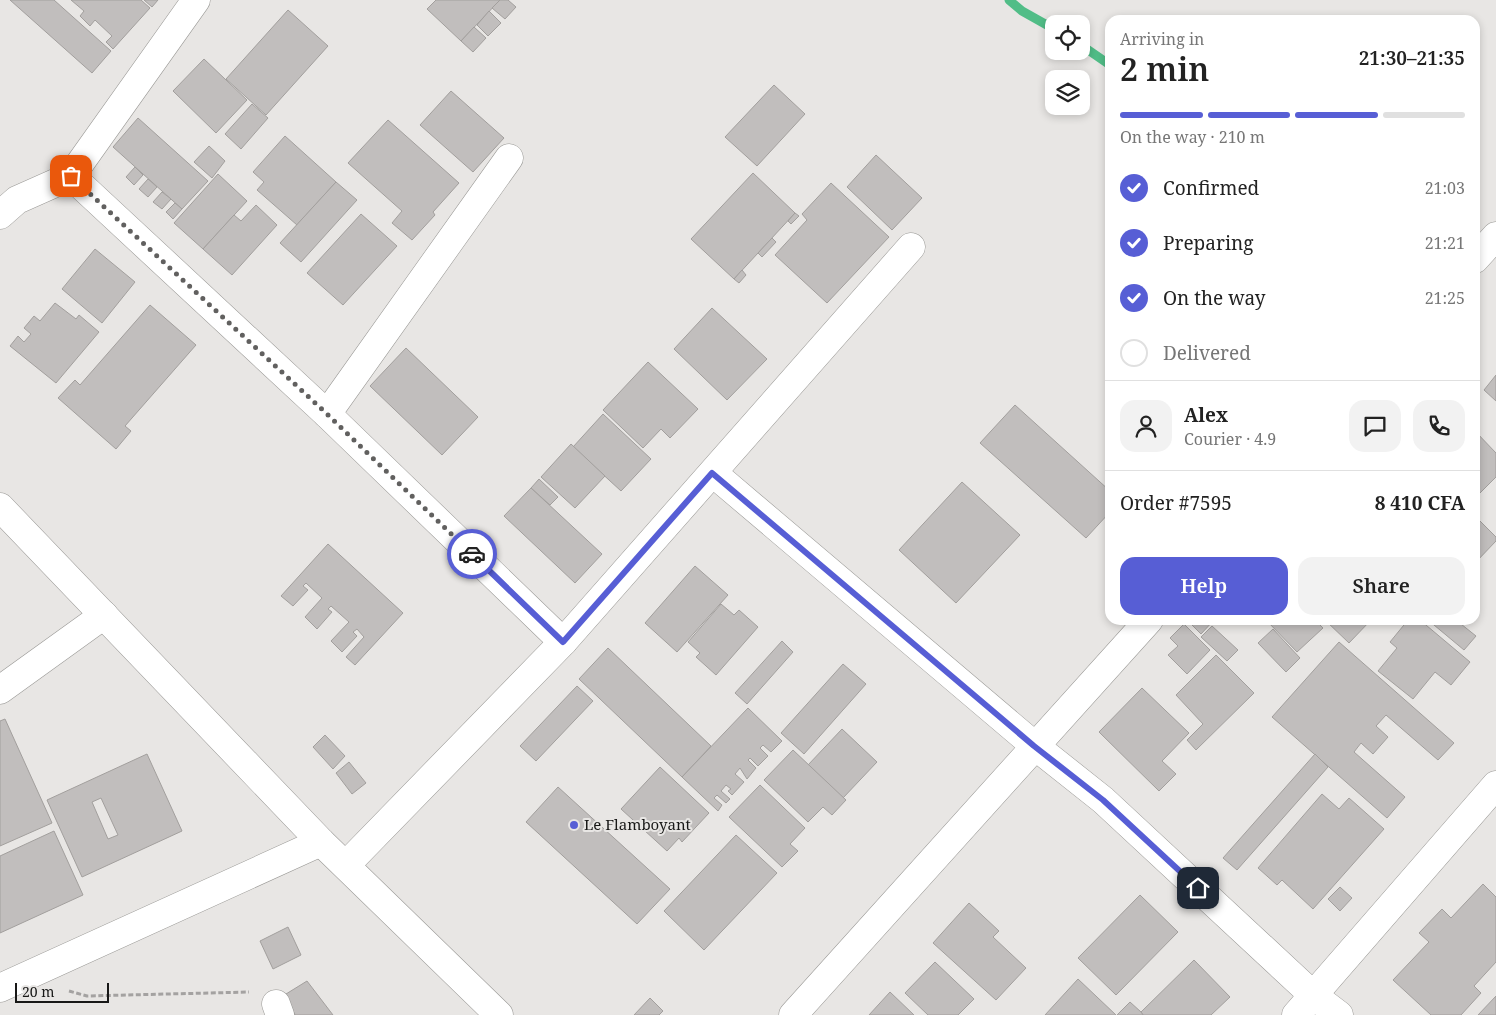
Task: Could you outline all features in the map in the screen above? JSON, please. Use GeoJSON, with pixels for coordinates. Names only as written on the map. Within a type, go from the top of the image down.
{"type":"FeatureCollection","features":[{"type":"Feature","properties":{"kind":"street"},"geometry":{"type":"LineString","coordinates":[[0,214],[17,200],[71,176],[196,0]]}},
{"type":"Feature","properties":{"kind":"street"},"geometry":{"type":"LineString","coordinates":[[327,414],[509,158]]}},
{"type":"Feature","properties":{"kind":"street"},"geometry":{"type":"LineString","coordinates":[[71,176],[327,414],[563,642]]}},
{"type":"Feature","properties":{"kind":"street"},"geometry":{"type":"LineString","coordinates":[[1480,254],[1496,236]]}},
{"type":"Feature","properties":{"kind":"street"},"geometry":{"type":"LineString","coordinates":[[346,865],[563,642],[911,247]]}},
{"type":"Feature","properties":{"kind":"street"},"geometry":{"type":"LineString","coordinates":[[712,473],[1034,746],[1103,800],[1314,996],[1339,1015]]}},
{"type":"Feature","properties":{"kind":"street"},"geometry":{"type":"LineString","coordinates":[[0,507],[321,842],[498,1015]]}},
{"type":"Feature","properties":{"kind":"street"},"geometry":{"type":"LineString","coordinates":[[0,690],[104,616]]}},
{"type":"Feature","properties":{"kind":"street"},"geometry":{"type":"LineString","coordinates":[[793,1015],[1143,625]]}},
{"type":"Feature","properties":{"kind":"street"},"geometry":{"type":"LineString","coordinates":[[1296,1015],[1496,785]]}},
{"type":"Feature","properties":{"kind":"street"},"geometry":{"type":"LineString","coordinates":[[0,988],[321,842]]}},
{"type":"Feature","properties":{"kind":"path"},"geometry":{"type":"LineString","coordinates":[[25,977],[87,996],[248,992],[278,1009]]}},
{"type":"Feature","properties":{"kind":"building"},"geometry":{"type":"Polygon","coordinates":[[[10,0],[54,0],[111,51],[92,73],[10,0]]]}},
{"type":"Feature","properties":{"kind":"building"},"geometry":{"type":"Polygon","coordinates":[[[71,0],[141,0],[150,8],[113,49],[106,42],[112,36],[95,20],[90,26],[80,16],[84,11],[71,0]]]}},
{"type":"Feature","properties":{"kind":"building"},"geometry":{"type":"Polygon","coordinates":[[[144,0],[158,0],[152,7],[144,0]]]}},
{"type":"Feature","properties":{"kind":"building"},"geometry":{"type":"Polygon","coordinates":[[[436,0],[500,0],[461,41],[427,9],[436,0]]]}},
{"type":"Feature","properties":{"kind":"building"},"geometry":{"type":"Polygon","coordinates":[[[500,0],[508,0],[516,7],[505,19],[492,8],[500,0]]]}},
{"type":"Feature","properties":{"kind":"building"},"geometry":{"type":"Polygon","coordinates":[[[288,10],[328,46],[266,115],[226,79],[288,10]]]}},
{"type":"Feature","properties":{"kind":"building"},"geometry":{"type":"Polygon","coordinates":[[[489,11],[501,23],[488,36],[477,25],[489,11]]]}},
{"type":"Feature","properties":{"kind":"building"},"geometry":{"type":"Polygon","coordinates":[[[474,27],[486,38],[473,52],[461,41],[474,27]]]}},
{"type":"Feature","properties":{"kind":"building"},"geometry":{"type":"Polygon","coordinates":[[[204,59],[247,100],[216,133],[173,91],[204,59]]]}},
{"type":"Feature","properties":{"kind":"building"},"geometry":{"type":"Polygon","coordinates":[[[774,85],[805,114],[757,166],[725,137],[774,85]]]}},
{"type":"Feature","properties":{"kind":"building"},"geometry":{"type":"Polygon","coordinates":[[[451,91],[504,138],[473,172],[420,125],[451,91]]]}},
{"type":"Feature","properties":{"kind":"building"},"geometry":{"type":"Polygon","coordinates":[[[252,104],[268,118],[241,149],[225,134],[252,104]]]}},
{"type":"Feature","properties":{"kind":"building"},"geometry":{"type":"Polygon","coordinates":[[[138,118],[208,181],[182,209],[113,147],[138,118]]]}},
{"type":"Feature","properties":{"kind":"building"},"geometry":{"type":"Polygon","coordinates":[[[388,120],[459,183],[433,212],[435,215],[412,240],[392,223],[402,211],[348,163],[388,120]]]}},
{"type":"Feature","properties":{"kind":"building"},"geometry":{"type":"Polygon","coordinates":[[[285,136],[336,182],[297,225],[257,190],[264,182],[253,172],[285,136]]]}},
{"type":"Feature","properties":{"kind":"building"},"geometry":{"type":"Polygon","coordinates":[[[209,146],[225,161],[212,178],[194,162],[209,146]]]}},
{"type":"Feature","properties":{"kind":"building"},"geometry":{"type":"Polygon","coordinates":[[[876,155],[922,198],[892,230],[847,187],[876,155]]]}},
{"type":"Feature","properties":{"kind":"building"},"geometry":{"type":"Polygon","coordinates":[[[135,167],[143,175],[134,185],[126,177],[135,167]]]}},
{"type":"Feature","properties":{"kind":"building"},"geometry":{"type":"Polygon","coordinates":[[[753,173],[795,213],[734,279],[691,239],[753,173]]]}},
{"type":"Feature","properties":{"kind":"building"},"geometry":{"type":"Polygon","coordinates":[[[218,174],[247,201],[203,249],[174,223],[218,174]]]}},
{"type":"Feature","properties":{"kind":"building"},"geometry":{"type":"Polygon","coordinates":[[[148,179],[157,187],[148,197],[139,189],[148,179]]]}},
{"type":"Feature","properties":{"kind":"building"},"geometry":{"type":"Polygon","coordinates":[[[336,182],[357,200],[301,262],[280,243],[336,182]]]}},
{"type":"Feature","properties":{"kind":"building"},"geometry":{"type":"Polygon","coordinates":[[[831,183],[889,237],[827,303],[775,255],[807,220],[802,214],[831,183]]]}},
{"type":"Feature","properties":{"kind":"building"},"geometry":{"type":"Polygon","coordinates":[[[162,192],[171,199],[162,209],[153,202],[162,192]]]}},
{"type":"Feature","properties":{"kind":"building"},"geometry":{"type":"Polygon","coordinates":[[[175,203],[182,209],[173,219],[166,212],[175,203]]]}},
{"type":"Feature","properties":{"kind":"building"},"geometry":{"type":"Polygon","coordinates":[[[256,205],[277,225],[232,275],[203,249],[234,215],[241,221],[256,205]]]}},
{"type":"Feature","properties":{"kind":"building"},"geometry":{"type":"Polygon","coordinates":[[[795,213],[799,216],[791,224],[788,221],[795,213]]]}},
{"type":"Feature","properties":{"kind":"building"},"geometry":{"type":"Polygon","coordinates":[[[361,214],[397,246],[343,305],[307,273],[361,214]]]}},
{"type":"Feature","properties":{"kind":"building"},"geometry":{"type":"Polygon","coordinates":[[[772,238],[776,242],[762,257],[758,253],[772,238]]]}},
{"type":"Feature","properties":{"kind":"building"},"geometry":{"type":"Polygon","coordinates":[[[95,249],[135,282],[102,323],[62,289],[95,249]]]}},
{"type":"Feature","properties":{"kind":"building"},"geometry":{"type":"Polygon","coordinates":[[[742,270],[746,275],[739,283],[734,279],[742,270]]]}},
{"type":"Feature","properties":{"kind":"building"},"geometry":{"type":"Polygon","coordinates":[[[55,303],[76,319],[79,315],[99,332],[56,383],[10,346],[18,336],[24,342],[31,334],[24,328],[34,316],[40,321],[55,303]]]}},
{"type":"Feature","properties":{"kind":"building"},"geometry":{"type":"Polygon","coordinates":[[[150,305],[196,345],[125,426],[131,431],[116,449],[58,398],[75,380],[80,385],[150,305]]]}},
{"type":"Feature","properties":{"kind":"building"},"geometry":{"type":"Polygon","coordinates":[[[712,308],[767,359],[727,400],[674,349],[712,308]]]}},
{"type":"Feature","properties":{"kind":"building"},"geometry":{"type":"Polygon","coordinates":[[[406,348],[478,417],[442,455],[370,386],[406,348]]]}},
{"type":"Feature","properties":{"kind":"building"},"geometry":{"type":"Polygon","coordinates":[[[648,362],[698,409],[670,438],[661,429],[643,448],[603,410],[648,362]]]}},
{"type":"Feature","properties":{"kind":"building"},"geometry":{"type":"Polygon","coordinates":[[[1496,375],[1496,401],[1484,390],[1496,375]]]}},
{"type":"Feature","properties":{"kind":"building"},"geometry":{"type":"Polygon","coordinates":[[[1015,405],[1105,486],[1105,517],[1086,538],[980,443],[1015,405]]]}},
{"type":"Feature","properties":{"kind":"building"},"geometry":{"type":"Polygon","coordinates":[[[603,414],[651,459],[621,491],[573,447],[603,414]]]}},
{"type":"Feature","properties":{"kind":"building"},"geometry":{"type":"Polygon","coordinates":[[[1480,436],[1496,453],[1496,477],[1480,493],[1480,436]]]}},
{"type":"Feature","properties":{"kind":"building"},"geometry":{"type":"Polygon","coordinates":[[[571,444],[605,476],[575,508],[541,477],[571,444]]]}},
{"type":"Feature","properties":{"kind":"building"},"geometry":{"type":"Polygon","coordinates":[[[539,479],[558,497],[550,505],[531,488],[539,479]]]}},
{"type":"Feature","properties":{"kind":"building"},"geometry":{"type":"Polygon","coordinates":[[[962,482],[1020,535],[956,603],[899,550],[962,482]]]}},
{"type":"Feature","properties":{"kind":"building"},"geometry":{"type":"Polygon","coordinates":[[[531,488],[602,554],[575,583],[504,516],[531,488]]]}},
{"type":"Feature","properties":{"kind":"building"},"geometry":{"type":"Polygon","coordinates":[[[1480,521],[1496,537],[1496,541],[1480,558],[1480,521]]]}},
{"type":"Feature","properties":{"kind":"building"},"geometry":{"type":"Polygon","coordinates":[[[328,544],[403,613],[355,665],[346,657],[364,637],[357,629],[353,632],[357,636],[342,652],[331,641],[349,622],[331,606],[328,609],[332,612],[317,629],[305,617],[322,598],[306,583],[303,586],[308,590],[293,606],[281,596],[328,544]]]}},
{"type":"Feature","properties":{"kind":"building"},"geometry":{"type":"Polygon","coordinates":[[[695,566],[728,595],[677,652],[645,623],[695,566]]]}},
{"type":"Feature","properties":{"kind":"building"},"geometry":{"type":"Polygon","coordinates":[[[721,604],[734,615],[739,610],[758,627],[716,675],[696,657],[700,653],[688,642],[721,604]]]}},
{"type":"Feature","properties":{"kind":"building"},"geometry":{"type":"Polygon","coordinates":[[[1185,625],[1210,650],[1187,674],[1168,655],[1178,646],[1170,638],[1185,625]]]}},
{"type":"Feature","properties":{"kind":"building"},"geometry":{"type":"Polygon","coordinates":[[[1192,625],[1209,625],[1201,634],[1192,625]]]}},
{"type":"Feature","properties":{"kind":"building"},"geometry":{"type":"Polygon","coordinates":[[[1271,625],[1320,625],[1323,628],[1297,652],[1271,625]]]}},
{"type":"Feature","properties":{"kind":"building"},"geometry":{"type":"Polygon","coordinates":[[[1330,625],[1366,625],[1349,643],[1330,625]]]}},
{"type":"Feature","properties":{"kind":"building"},"geometry":{"type":"Polygon","coordinates":[[[1404,625],[1426,625],[1470,662],[1451,685],[1435,672],[1413,699],[1378,671],[1397,648],[1390,642],[1404,625]]]}},
{"type":"Feature","properties":{"kind":"building"},"geometry":{"type":"Polygon","coordinates":[[[1434,625],[1462,625],[1476,636],[1464,650],[1434,625]]]}},
{"type":"Feature","properties":{"kind":"building"},"geometry":{"type":"Polygon","coordinates":[[[1212,626],[1238,650],[1227,661],[1201,637],[1212,626]]]}},
{"type":"Feature","properties":{"kind":"building"},"geometry":{"type":"Polygon","coordinates":[[[1273,629],[1300,658],[1286,672],[1258,643],[1273,629]]]}},
{"type":"Feature","properties":{"kind":"building"},"geometry":{"type":"Polygon","coordinates":[[[782,641],[793,652],[747,704],[735,693],[782,641]]]}},
{"type":"Feature","properties":{"kind":"building"},"geometry":{"type":"Polygon","coordinates":[[[1339,642],[1454,743],[1438,760],[1386,715],[1376,726],[1388,737],[1373,754],[1361,743],[1354,752],[1405,797],[1387,818],[1272,717],[1339,642]]]}},
{"type":"Feature","properties":{"kind":"building"},"geometry":{"type":"Polygon","coordinates":[[[608,648],[711,746],[682,777],[579,679],[608,648]]]}},
{"type":"Feature","properties":{"kind":"building"},"geometry":{"type":"Polygon","coordinates":[[[1216,655],[1254,693],[1196,750],[1187,740],[1203,724],[1176,695],[1216,655]]]}},
{"type":"Feature","properties":{"kind":"building"},"geometry":{"type":"Polygon","coordinates":[[[843,664],[866,684],[804,754],[781,733],[843,664]]]}},
{"type":"Feature","properties":{"kind":"building"},"geometry":{"type":"Polygon","coordinates":[[[577,686],[593,701],[536,761],[520,746],[577,686]]]}},
{"type":"Feature","properties":{"kind":"building"},"geometry":{"type":"Polygon","coordinates":[[[1142,688],[1189,733],[1162,761],[1176,774],[1159,791],[1099,732],[1142,688]]]}},
{"type":"Feature","properties":{"kind":"building"},"geometry":{"type":"Polygon","coordinates":[[[748,708],[782,741],[771,752],[763,745],[760,748],[768,756],[758,766],[750,758],[748,760],[756,768],[747,779],[740,768],[735,774],[744,782],[732,795],[728,791],[731,789],[726,785],[721,791],[730,799],[726,803],[717,795],[714,798],[722,805],[718,811],[682,777],[748,708]]]}},
{"type":"Feature","properties":{"kind":"building"},"geometry":{"type":"Polygon","coordinates":[[[5,719],[52,823],[0,846],[0,721],[5,719]]]}},
{"type":"Feature","properties":{"kind":"building"},"geometry":{"type":"Polygon","coordinates":[[[842,729],[877,762],[843,798],[808,765],[842,729]]]}},
{"type":"Feature","properties":{"kind":"building"},"geometry":{"type":"Polygon","coordinates":[[[325,735],[345,756],[333,769],[313,747],[325,735]]]}},
{"type":"Feature","properties":{"kind":"building"},"geometry":{"type":"Polygon","coordinates":[[[793,750],[846,800],[832,815],[823,807],[808,822],[764,780],[793,750]]]}},
{"type":"Feature","properties":{"kind":"building"},"geometry":{"type":"Polygon","coordinates":[[[147,754],[182,831],[82,877],[47,800],[147,754]],[[101,798],[92,802],[108,839],[118,835],[101,798]]]}},
{"type":"Feature","properties":{"kind":"building"},"geometry":{"type":"Polygon","coordinates":[[[1315,754],[1328,767],[1237,870],[1223,858],[1315,754]]]}},
{"type":"Feature","properties":{"kind":"building"},"geometry":{"type":"Polygon","coordinates":[[[349,762],[366,783],[352,794],[336,773],[349,762]]]}},
{"type":"Feature","properties":{"kind":"building"},"geometry":{"type":"Polygon","coordinates":[[[660,767],[709,813],[682,842],[679,838],[667,851],[621,809],[660,767]]]}},
{"type":"Feature","properties":{"kind":"building"},"geometry":{"type":"Polygon","coordinates":[[[760,785],[805,828],[790,844],[798,851],[782,867],[729,817],[760,785]]]}},
{"type":"Feature","properties":{"kind":"building"},"geometry":{"type":"Polygon","coordinates":[[[558,787],[670,889],[637,924],[526,822],[558,787]]]}},
{"type":"Feature","properties":{"kind":"building"},"geometry":{"type":"Polygon","coordinates":[[[1322,794],[1339,809],[1349,798],[1384,829],[1313,909],[1282,880],[1277,885],[1258,868],[1322,794]]]}},
{"type":"Feature","properties":{"kind":"building"},"geometry":{"type":"Polygon","coordinates":[[[54,831],[83,895],[0,933],[0,856],[54,831]]]}},
{"type":"Feature","properties":{"kind":"building"},"geometry":{"type":"Polygon","coordinates":[[[736,835],[777,873],[704,950],[664,911],[736,835]]]}},
{"type":"Feature","properties":{"kind":"building"},"geometry":{"type":"Polygon","coordinates":[[[1483,884],[1496,897],[1496,962],[1474,986],[1481,993],[1461,1015],[1431,1015],[1393,980],[1429,942],[1419,933],[1442,909],[1451,918],[1483,884]]]}},
{"type":"Feature","properties":{"kind":"building"},"geometry":{"type":"Polygon","coordinates":[[[1340,887],[1352,898],[1340,911],[1328,899],[1340,887]]]}},
{"type":"Feature","properties":{"kind":"building"},"geometry":{"type":"Polygon","coordinates":[[[1140,895],[1178,932],[1116,995],[1078,958],[1140,895]]]}},
{"type":"Feature","properties":{"kind":"building"},"geometry":{"type":"Polygon","coordinates":[[[969,903],[999,931],[993,937],[1026,968],[996,1000],[933,943],[969,903]]]}},
{"type":"Feature","properties":{"kind":"building"},"geometry":{"type":"Polygon","coordinates":[[[288,927],[301,955],[273,969],[260,941],[288,927]]]}},
{"type":"Feature","properties":{"kind":"building"},"geometry":{"type":"Polygon","coordinates":[[[1194,960],[1230,997],[1211,1015],[1143,1015],[1141,1012],[1194,960]]]}},
{"type":"Feature","properties":{"kind":"building"},"geometry":{"type":"Polygon","coordinates":[[[935,962],[974,999],[958,1015],[928,1015],[905,993],[935,962]]]}},
{"type":"Feature","properties":{"kind":"building"},"geometry":{"type":"Polygon","coordinates":[[[1078,979],[1116,1015],[1045,1015],[1078,979]]]}},
{"type":"Feature","properties":{"kind":"building"},"geometry":{"type":"Polygon","coordinates":[[[307,981],[333,1015],[295,1015],[286,994],[307,981]]]}},
{"type":"Feature","properties":{"kind":"building"},"geometry":{"type":"Polygon","coordinates":[[[890,992],[914,1015],[869,1015],[890,992]]]}},
{"type":"Feature","properties":{"kind":"building"},"geometry":{"type":"Polygon","coordinates":[[[1496,996],[1496,1015],[1478,1015],[1496,996]]]}},
{"type":"Feature","properties":{"kind":"building"},"geometry":{"type":"Polygon","coordinates":[[[650,998],[663,1011],[659,1015],[634,1015],[650,998]]]}},
{"type":"Feature","properties":{"kind":"building"},"geometry":{"type":"Polygon","coordinates":[[[1130,1002],[1143,1015],[1117,1015],[1130,1002]]]}},
{"type":"Feature","properties":{"kind":"waterway"},"geometry":{"type":"LineString","coordinates":[[1009,0],[1022,11],[1045,24]]}},
{"type":"Feature","properties":{"kind":"waterway"},"geometry":{"type":"LineString","coordinates":[[1090,51],[1105,62]]}},
{"type":"Feature","properties":{"kind":"way so far"},"geometry":{"type":"LineString","coordinates":[[71,176],[327,414],[472,554]]}},
{"type":"Feature","properties":{"kind":"place","name":"Le Flamboyant"},"geometry":{"type":"Point","coordinates":[574,825]}},
{"type":"Feature","properties":{"kind":"route"},"geometry":{"type":"LineString","coordinates":[[472,554],[563,642],[712,473],[1034,746],[1103,800],[1198,888]]}}]}
